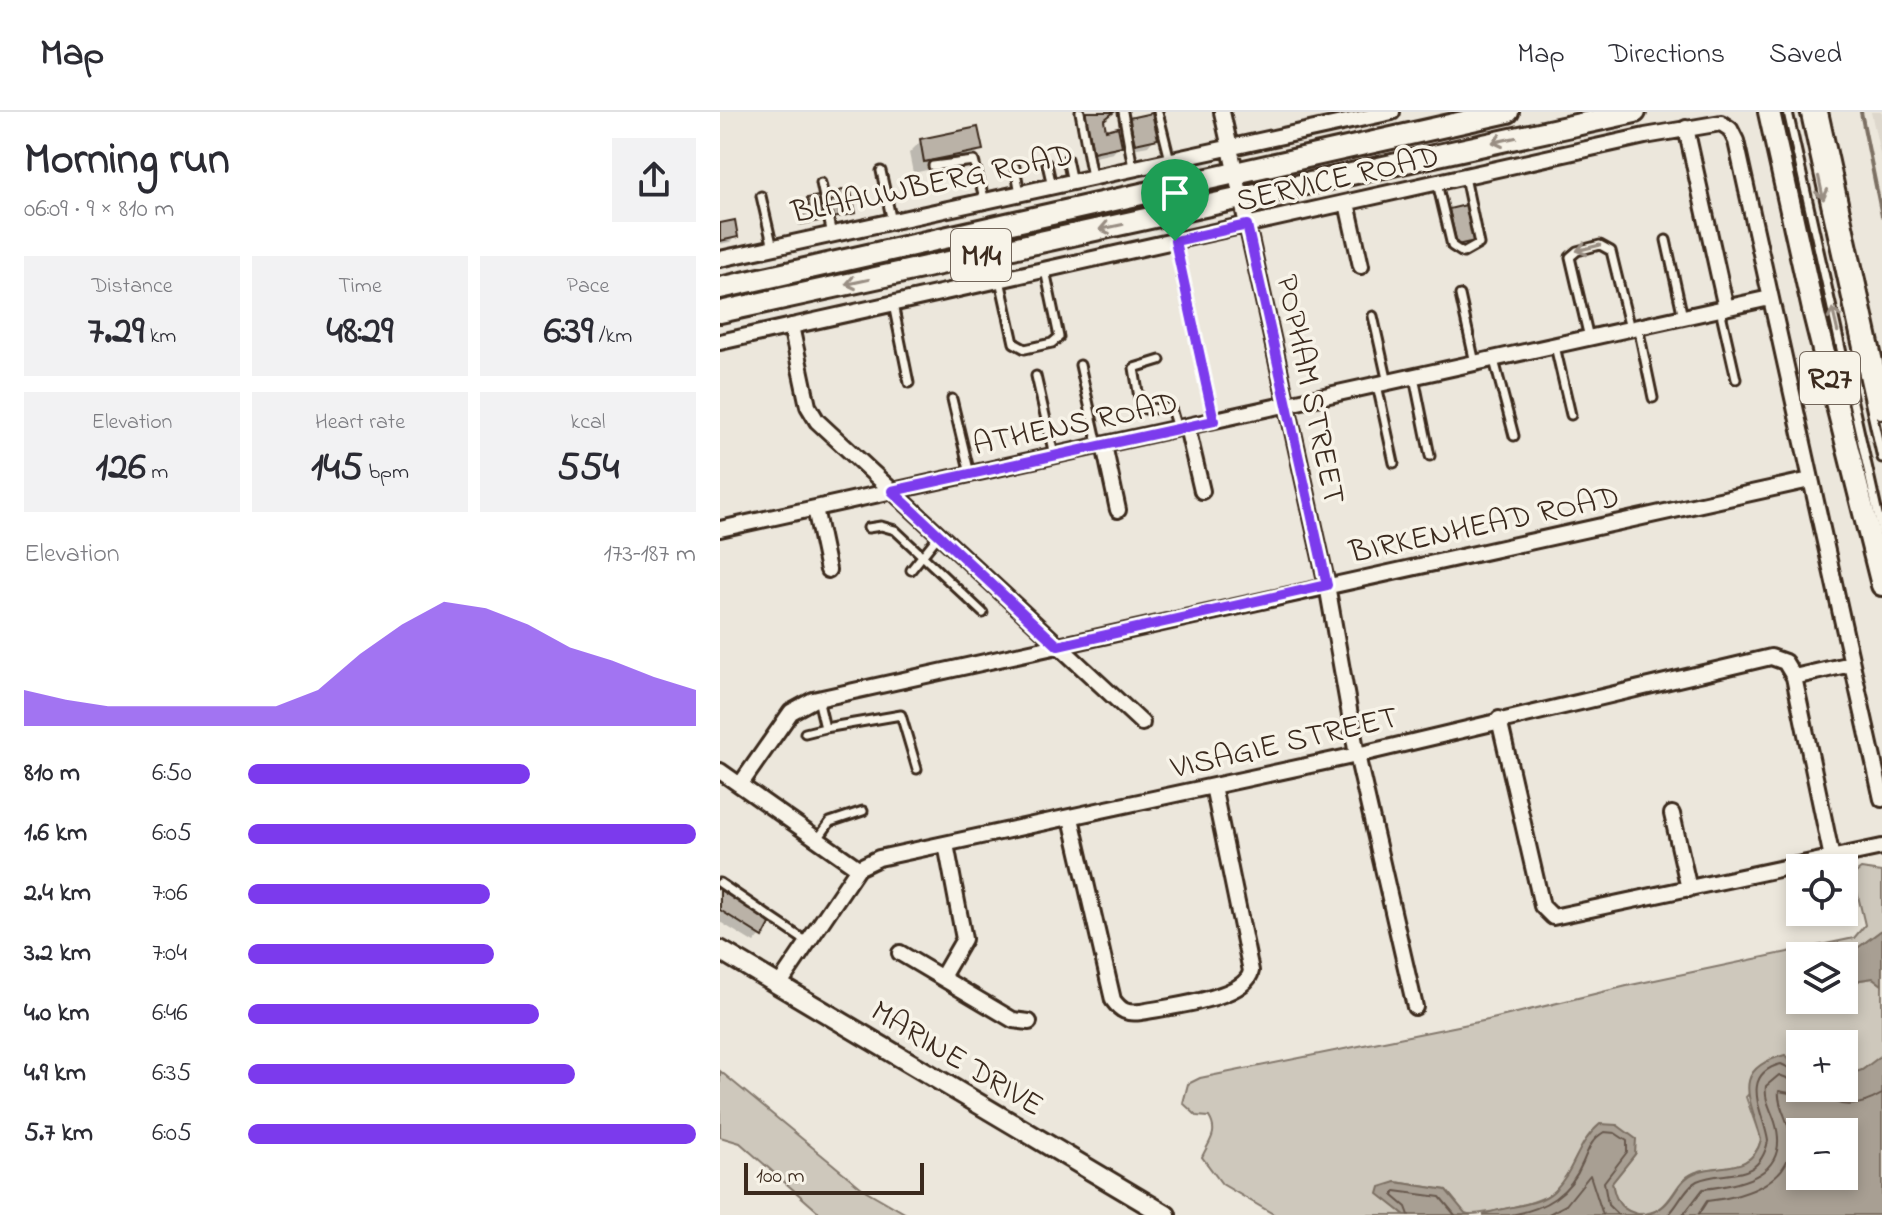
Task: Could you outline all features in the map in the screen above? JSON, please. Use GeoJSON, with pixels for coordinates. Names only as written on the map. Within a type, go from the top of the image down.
{"type":"FeatureCollection","features":[{"type":"Feature","properties":{"kind":"main road","name":"BLAAUWBERG ROAD"},"geometry":{"type":"LineString","coordinates":[[720,288],[1508,112]]}},
{"type":"Feature","properties":{"kind":"main road","name":"M14"},"geometry":{"type":"LineString","coordinates":[[720,312],[1635,112]]}},
{"type":"Feature","properties":{"kind":"main road","name":"R27"},"geometry":{"type":"LineString","coordinates":[[1769,112],[1814,314],[1882,585]]}},
{"type":"Feature","properties":{"kind":"main road","name":"R27"},"geometry":{"type":"LineString","coordinates":[[1817,112],[1882,408]]}},
{"type":"Feature","properties":{"kind":"main road","name":"MARINE DRIVE"},"geometry":{"type":"LineString","coordinates":[[720,950],[1166,1215]]}},
{"type":"Feature","properties":{"kind":"street","name":"POPHAM STREET"},"geometry":{"type":"LineString","coordinates":[[1222,112],[1327,585],[1357,755],[1415,1007]]}},
{"type":"Feature","properties":{"kind":"street","name":"BLAAUWBERG ROAD"},"geometry":{"type":"LineString","coordinates":[[720,259],[1392,112]]}},
{"type":"Feature","properties":{"kind":"street","name":"SERVICE ROAD"},"geometry":{"type":"LineString","coordinates":[[720,342],[1686,128],[1721,123],[1730,129],[1736,141],[1770,298]]}},
{"type":"Feature","properties":{"kind":"street"},"geometry":{"type":"LineString","coordinates":[[1686,128],[1723,309]]}},
{"type":"Feature","properties":{"kind":"street"},"geometry":{"type":"LineString","coordinates":[[1347,203],[1361,266]]}},
{"type":"Feature","properties":{"kind":"street"},"geometry":{"type":"LineString","coordinates":[[1770,298],[1882,799]]}},
{"type":"Feature","properties":{"kind":"street","name":"ATHENS ROAD"},"geometry":{"type":"LineString","coordinates":[[720,529],[1770,298]]}},
{"type":"Feature","properties":{"kind":"street"},"geometry":{"type":"LineString","coordinates":[[791,326],[813,414],[1142,723]]}},
{"type":"Feature","properties":{"kind":"street"},"geometry":{"type":"LineString","coordinates":[[1182,428],[1202,491]]}},
{"type":"Feature","properties":{"kind":"street"},"geometry":{"type":"LineString","coordinates":[[1101,445],[1118,510]]}},
{"type":"Feature","properties":{"kind":"street","name":"BIRKENHEAD ROAD"},"geometry":{"type":"LineString","coordinates":[[740,785],[791,712],[802,704],[818,699],[1810,480]]}},
{"type":"Feature","properties":{"kind":"street"},"geometry":{"type":"LineString","coordinates":[[815,508],[828,570]]}},
{"type":"Feature","properties":{"kind":"street","name":"VISAGIE STREET"},"geometry":{"type":"LineString","coordinates":[[858,868],[879,858],[1357,755],[1771,657],[1785,662],[1794,677]]}},
{"type":"Feature","properties":{"kind":"street"},"geometry":{"type":"LineString","coordinates":[[1831,854],[1794,677],[1851,664]]}},
{"type":"Feature","properties":{"kind":"street"},"geometry":{"type":"LineString","coordinates":[[1499,719],[1542,906],[1547,914],[1563,918],[1786,868]]}},
{"type":"Feature","properties":{"kind":"street"},"geometry":{"type":"LineString","coordinates":[[720,771],[858,868],[779,985]]}},
{"type":"Feature","properties":{"kind":"street"},"geometry":{"type":"LineString","coordinates":[[1071,818],[1113,1000],[1119,1008],[1130,1013],[1141,1012],[1232,992],[1250,977],[1250,961],[1213,786]]}},
{"type":"Feature","properties":{"kind":"street"},"geometry":{"type":"LineString","coordinates":[[1672,814],[1689,889]]}},
{"type":"Feature","properties":{"kind":"street"},"geometry":{"type":"LineString","coordinates":[[942,977],[964,939],[946,844]]}},
{"type":"Feature","properties":{"kind":"street"},"geometry":{"type":"LineString","coordinates":[[1850,854],[1882,847]]}},
{"type":"Feature","properties":{"kind":"street"},"geometry":{"type":"LineString","coordinates":[[900,953],[1013,1020],[1029,1022]]}},
{"type":"Feature","properties":{"kind":"lane"},"geometry":{"type":"LineString","coordinates":[[1080,112],[1092,177]]}},
{"type":"Feature","properties":{"kind":"lane"},"geometry":{"type":"LineString","coordinates":[[1123,112],[1133,168]]}},
{"type":"Feature","properties":{"kind":"lane"},"geometry":{"type":"LineString","coordinates":[[1158,112],[1170,160]]}},
{"type":"Feature","properties":{"kind":"lane"},"geometry":{"type":"LineString","coordinates":[[1788,112],[1882,532]]}},
{"type":"Feature","properties":{"kind":"lane"},"geometry":{"type":"LineString","coordinates":[[1805,112],[1882,458]]}},
{"type":"Feature","properties":{"kind":"lane"},"geometry":{"type":"LineString","coordinates":[[1067,159],[1072,182]]}},
{"type":"Feature","properties":{"kind":"lane"},"geometry":{"type":"LineString","coordinates":[[933,166],[974,161],[985,201]]}},
{"type":"Feature","properties":{"kind":"lane"},"geometry":{"type":"LineString","coordinates":[[1047,164],[1052,186]]}},
{"type":"Feature","properties":{"kind":"lane"},"geometry":{"type":"LineString","coordinates":[[1015,167],[1020,193]]}},
{"type":"Feature","properties":{"kind":"lane"},"geometry":{"type":"LineString","coordinates":[[881,171],[892,222]]}},
{"type":"Feature","properties":{"kind":"lane"},"geometry":{"type":"LineString","coordinates":[[1437,183],[1452,246],[1463,253],[1477,248],[1480,240],[1465,177]]}},
{"type":"Feature","properties":{"kind":"lane"},"geometry":{"type":"LineString","coordinates":[[821,183],[832,235]]}},
{"type":"Feature","properties":{"kind":"lane"},"geometry":{"type":"LineString","coordinates":[[761,196],[773,248]]}},
{"type":"Feature","properties":{"kind":"lane"},"geometry":{"type":"LineString","coordinates":[[1666,240],[1683,317]]}},
{"type":"Feature","properties":{"kind":"lane"},"geometry":{"type":"LineString","coordinates":[[1175,241],[1214,421]]}},
{"type":"Feature","properties":{"kind":"lane"},"geometry":{"type":"LineString","coordinates":[[1589,338],[1570,257],[1577,251],[1600,245],[1611,251],[1653,398]]}},
{"type":"Feature","properties":{"kind":"lane"},"geometry":{"type":"LineString","coordinates":[[1000,280],[1014,343],[1025,349],[1052,343],[1059,337],[1045,270]]}},
{"type":"Feature","properties":{"kind":"lane"},"geometry":{"type":"LineString","coordinates":[[1460,295],[1475,363]]}},
{"type":"Feature","properties":{"kind":"lane"},"geometry":{"type":"LineString","coordinates":[[893,304],[909,383]]}},
{"type":"Feature","properties":{"kind":"lane"},"geometry":{"type":"LineString","coordinates":[[1723,309],[1736,379]]}},
{"type":"Feature","properties":{"kind":"lane"},"geometry":{"type":"LineString","coordinates":[[1373,316],[1394,463]]}},
{"type":"Feature","properties":{"kind":"lane"},"geometry":{"type":"LineString","coordinates":[[1555,346],[1571,415]]}},
{"type":"Feature","properties":{"kind":"lane"},"geometry":{"type":"LineString","coordinates":[[1160,360],[1134,369],[1140,404],[1145,409],[1171,408],[1182,428]]}},
{"type":"Feature","properties":{"kind":"lane"},"geometry":{"type":"LineString","coordinates":[[1494,360],[1514,436]]}},
{"type":"Feature","properties":{"kind":"lane"},"geometry":{"type":"LineString","coordinates":[[1080,365],[1101,445]]}},
{"type":"Feature","properties":{"kind":"lane"},"geometry":{"type":"LineString","coordinates":[[1036,376],[1054,456]]}},
{"type":"Feature","properties":{"kind":"lane"},"geometry":{"type":"LineString","coordinates":[[1414,377],[1430,456]]}},
{"type":"Feature","properties":{"kind":"lane"},"geometry":{"type":"LineString","coordinates":[[952,399],[970,474]]}},
{"type":"Feature","properties":{"kind":"lane"},"geometry":{"type":"LineString","coordinates":[[868,528],[891,528],[983,613]]}},
{"type":"Feature","properties":{"kind":"lane"},"geometry":{"type":"LineString","coordinates":[[911,570],[939,535]]}},
{"type":"Feature","properties":{"kind":"lane"},"geometry":{"type":"LineString","coordinates":[[818,699],[825,728]]}},
{"type":"Feature","properties":{"kind":"lane"},"geometry":{"type":"LineString","coordinates":[[805,733],[901,715],[917,769]]}},
{"type":"Feature","properties":{"kind":"lane"},"geometry":{"type":"LineString","coordinates":[[818,839],[830,822],[863,811]]}},
{"type":"Feature","properties":{"kind":"lane"},"geometry":{"type":"LineString","coordinates":[[720,883],[807,942]]}},
{"type":"Feature","properties":{"kind":"shaded area"},"geometry":{"type":"Polygon","coordinates":[[[1871,112],[1882,112],[1882,163],[1871,112]]]}},
{"type":"Feature","properties":{"kind":"shaded area"},"geometry":{"type":"Polygon","coordinates":[[[1858,871],[1882,872],[1882,930],[1858,948],[1858,942],[1835,942],[1854,938],[1865,925],[1858,896],[1858,871]]]}},
{"type":"Feature","properties":{"kind":"shaded area"},"geometry":{"type":"Polygon","coordinates":[[[1786,952],[1786,1014],[1858,1014],[1858,981],[1873,978],[1882,985],[1882,1055],[1858,1072],[1858,1030],[1786,1030],[1786,1056],[1746,1097],[1761,1140],[1751,1158],[1736,1165],[1689,1175],[1659,1209],[1636,1214],[1621,1207],[1612,1183],[1635,1154],[1577,1156],[1552,1193],[1522,1205],[1484,1213],[1465,1214],[1446,1190],[1396,1182],[1379,1194],[1405,1215],[1275,1215],[1222,1184],[1202,1157],[1212,1137],[1212,1123],[1209,1117],[1197,1116],[1183,1103],[1188,1084],[1200,1078],[1488,1020],[1631,985],[1786,952]]]}},
{"type":"Feature","properties":{"kind":"shaded area"},"geometry":{"type":"Polygon","coordinates":[[[720,1071],[863,1189],[908,1215],[822,1215],[740,1143],[720,1137],[720,1071]]]}},
{"type":"Feature","properties":{"kind":"water"},"geometry":{"type":"Polygon","coordinates":[[[1882,930],[1882,985],[1873,978],[1858,981],[1858,948],[1882,930]]]}},
{"type":"Feature","properties":{"kind":"water"},"geometry":{"type":"Polygon","coordinates":[[[1785,1055],[1786,1102],[1858,1102],[1858,1071],[1882,1055],[1882,1215],[1644,1215],[1663,1207],[1689,1176],[1706,1169],[1743,1163],[1757,1151],[1761,1140],[1748,1088],[1756,1069],[1767,1061],[1785,1055]]]}},
{"type":"Feature","properties":{"kind":"water"},"geometry":{"type":"Polygon","coordinates":[[[1600,1124],[1617,1125],[1636,1139],[1635,1154],[1612,1183],[1621,1205],[1642,1215],[1483,1215],[1547,1197],[1561,1183],[1586,1140],[1600,1124]]]}},
{"type":"Feature","properties":{"kind":"water"},"geometry":{"type":"Polygon","coordinates":[[[1396,1182],[1446,1190],[1465,1213],[1471,1215],[1405,1215],[1378,1194],[1380,1187],[1396,1182]]]}},
{"type":"Feature","properties":{"kind":"building"},"geometry":{"type":"Polygon","coordinates":[[[1085,112],[1114,112],[1104,120],[1106,130],[1118,127],[1122,146],[1093,152],[1085,112]]]}},
{"type":"Feature","properties":{"kind":"building"},"geometry":{"type":"Polygon","coordinates":[[[1152,113],[1158,139],[1135,144],[1129,118],[1152,113]]]}},
{"type":"Feature","properties":{"kind":"building"},"geometry":{"type":"Polygon","coordinates":[[[978,127],[983,150],[924,162],[920,139],[978,127]]]}},
{"type":"Feature","properties":{"kind":"building"},"geometry":{"type":"Polygon","coordinates":[[[850,188],[856,213],[833,218],[830,201],[840,199],[839,191],[850,188]]]}},
{"type":"Feature","properties":{"kind":"building"},"geometry":{"type":"Polygon","coordinates":[[[819,196],[824,220],[802,224],[799,208],[809,206],[807,198],[819,196]]]}},
{"type":"Feature","properties":{"kind":"building"},"geometry":{"type":"Polygon","coordinates":[[[1466,205],[1475,241],[1457,245],[1449,209],[1466,205]]]}},
{"type":"Feature","properties":{"kind":"building"},"geometry":{"type":"Polygon","coordinates":[[[735,220],[738,237],[720,241],[720,223],[735,220]]]}},
{"type":"Feature","properties":{"kind":"building"},"geometry":{"type":"Polygon","coordinates":[[[720,890],[771,922],[763,937],[720,910],[720,890]]]}},
{"type":"Feature","properties":{"kind":"waterway"},"geometry":{"type":"LineString","coordinates":[[1861,112],[1882,216]]}},
{"type":"Feature","properties":{"kind":"route"},"geometry":{"type":"LineString","coordinates":[[1247,225],[1327,585],[1058,646],[892,491],[1214,421],[1175,241],[1247,225]]}}]}
